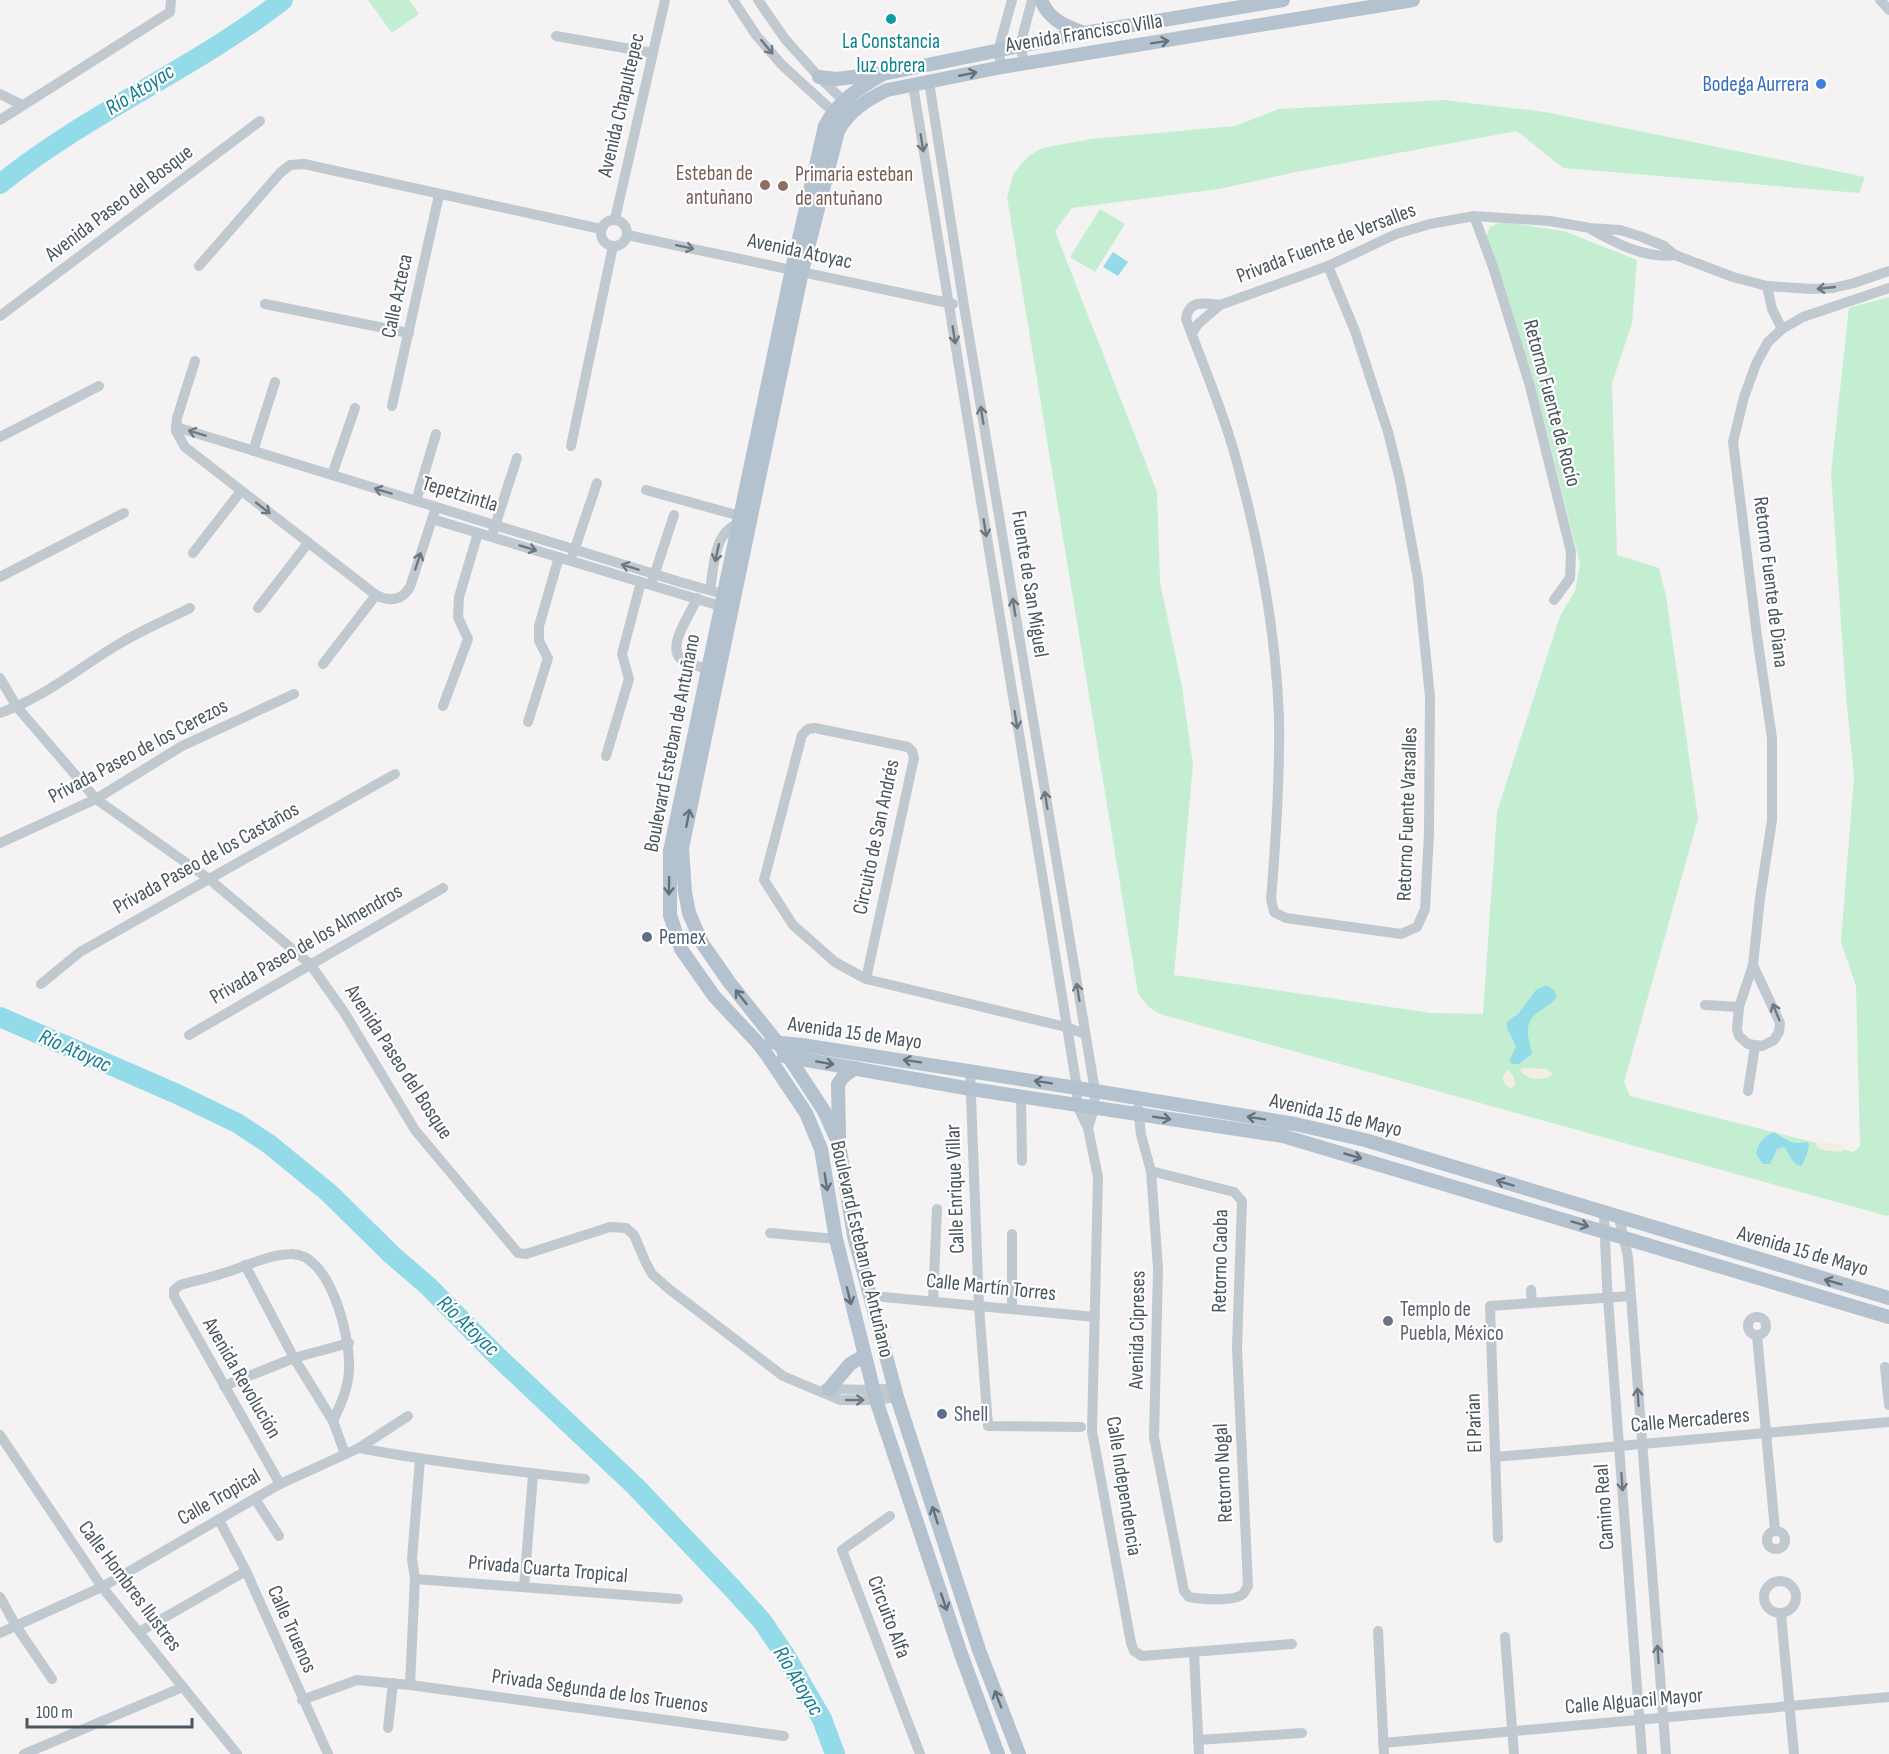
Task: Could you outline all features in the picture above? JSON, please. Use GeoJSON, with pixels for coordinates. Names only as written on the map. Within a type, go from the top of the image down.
{"type":"FeatureCollection","features":[{"type":"Feature","properties":{"kind":"main road"},"geometry":{"type":"LineString","coordinates":[[1041,0],[1044,9],[1059,23],[1083,33]]}},
{"type":"Feature","properties":{"kind":"main road","name":"Avenida Francisco Villa"},"geometry":{"type":"LineString","coordinates":[[843,121],[849,105],[882,74],[1083,33],[1283,0]]}},
{"type":"Feature","properties":{"kind":"main road","name":"Avenida Francisco Villa"},"geometry":{"type":"LineString","coordinates":[[833,111],[887,90],[913,85],[1025,64],[1413,0]]}},
{"type":"Feature","properties":{"kind":"main road"},"geometry":{"type":"LineString","coordinates":[[819,77],[837,79],[882,74]]}},
{"type":"Feature","properties":{"kind":"main road","name":"Boulevard Esteban de Antuñano"},"geometry":{"type":"LineString","coordinates":[[833,111],[825,126],[727,601],[682,848],[685,892],[688,913],[702,943],[729,982],[788,1056],[824,1111],[839,1144],[854,1236],[896,1392],[979,1650],[1019,1754]]}},
{"type":"Feature","properties":{"kind":"main road","name":"Boulevard Esteban de Antuñano"},"geometry":{"type":"LineString","coordinates":[[843,121],[838,131],[797,270],[739,520],[727,601],[708,669],[670,851],[670,915],[681,948],[714,996],[767,1055],[806,1113],[821,1149],[836,1239],[874,1395],[961,1653],[998,1754]]}},
{"type":"Feature","properties":{"kind":"main road","name":"Avenida 15 de Mayo"},"geometry":{"type":"LineString","coordinates":[[757,1042],[802,1045],[970,1070],[1295,1124],[1365,1140],[1690,1240],[1889,1298]]}},
{"type":"Feature","properties":{"kind":"main road","name":"Avenida 15 de Mayo"},"geometry":{"type":"LineString","coordinates":[[767,1055],[788,1056],[1020,1097],[1283,1136],[1889,1317]]}},
{"type":"Feature","properties":{"kind":"main road"},"geometry":{"type":"LineString","coordinates":[[839,1144],[838,1084],[855,1068]]}},
{"type":"Feature","properties":{"kind":"main road"},"geometry":{"type":"LineString","coordinates":[[1558,1218],[1564,1201]]}},
{"type":"Feature","properties":{"kind":"main road"},"geometry":{"type":"LineString","coordinates":[[1684,1255],[1690,1240]]}},
{"type":"Feature","properties":{"kind":"main road"},"geometry":{"type":"LineString","coordinates":[[822,1389],[850,1364],[864,1356]]}},
{"type":"Feature","properties":{"kind":"street"},"geometry":{"type":"LineString","coordinates":[[0,120],[170,12],[171,0]]}},
{"type":"Feature","properties":{"kind":"street","name":"Avenida Chapultepec"},"geometry":{"type":"LineString","coordinates":[[615,219],[665,0]]}},
{"type":"Feature","properties":{"kind":"street"},"geometry":{"type":"LineString","coordinates":[[733,0],[756,35],[782,65],[843,121]]}},
{"type":"Feature","properties":{"kind":"street"},"geometry":{"type":"LineString","coordinates":[[758,0],[784,39],[849,105]]}},
{"type":"Feature","properties":{"kind":"street"},"geometry":{"type":"LineString","coordinates":[[1002,68],[998,51],[1012,0]]}},
{"type":"Feature","properties":{"kind":"street"},"geometry":{"type":"LineString","coordinates":[[1025,64],[1020,46],[1032,0]]}},
{"type":"Feature","properties":{"kind":"street"},"geometry":{"type":"LineString","coordinates":[[1880,0],[1889,10]]}},
{"type":"Feature","properties":{"kind":"street"},"geometry":{"type":"LineString","coordinates":[[556,36],[653,53]]}},
{"type":"Feature","properties":{"kind":"street","name":"Fuente de San Miguel"},"geometry":{"type":"LineString","coordinates":[[929,82],[964,306],[1095,1091]]}},
{"type":"Feature","properties":{"kind":"street","name":"Fuente de San Miguel"},"geometry":{"type":"LineString","coordinates":[[913,85],[1077,1088]]}},
{"type":"Feature","properties":{"kind":"street"},"geometry":{"type":"LineString","coordinates":[[0,94],[22,105]]}},
{"type":"Feature","properties":{"kind":"street","name":"Avenida Paseo del Bosque"},"geometry":{"type":"LineString","coordinates":[[0,316],[261,121]]}},
{"type":"Feature","properties":{"kind":"street"},"geometry":{"type":"LineString","coordinates":[[199,266],[280,173],[290,165],[304,164],[601,229]]}},
{"type":"Feature","properties":{"kind":"street","name":"Calle Azteca"},"geometry":{"type":"LineString","coordinates":[[392,406],[439,195]]}},
{"type":"Feature","properties":{"kind":"street","name":"Privada Fuente de Versalles"},"geometry":{"type":"LineString","coordinates":[[1192,333],[1198,324],[1220,305],[1328,266],[1396,234],[1430,224],[1474,216],[1550,221],[1590,228],[1616,244],[1662,257],[1676,255],[1733,277],[1767,286],[1833,288],[1889,271]]}},
{"type":"Feature","properties":{"kind":"street","name":"Retorno Fuente de Rocío"},"geometry":{"type":"LineString","coordinates":[[1474,216],[1530,386],[1571,552],[1570,578],[1554,600]]}},
{"type":"Feature","properties":{"kind":"street"},"geometry":{"type":"LineString","coordinates":[[615,219],[622,222],[627,235],[622,243],[613,246],[605,243],[601,237],[601,229],[604,224],[615,219]]}},
{"type":"Feature","properties":{"kind":"street","name":"Avenida Atoyac"},"geometry":{"type":"LineString","coordinates":[[627,235],[964,306]]}},
{"type":"Feature","properties":{"kind":"street"},"geometry":{"type":"LineString","coordinates":[[571,447],[613,246]]}},
{"type":"Feature","properties":{"kind":"street","name":"Retorno Fuente Varsalles"},"geometry":{"type":"LineString","coordinates":[[1192,333],[1240,471],[1256,538],[1272,627],[1279,716],[1278,810],[1271,899],[1274,912],[1286,918],[1401,934],[1417,927],[1425,909],[1429,833],[1430,698],[1418,579],[1400,480],[1388,432],[1355,331],[1328,266]]}},
{"type":"Feature","properties":{"kind":"street"},"geometry":{"type":"LineString","coordinates":[[1767,286],[1772,309],[1782,329]]}},
{"type":"Feature","properties":{"kind":"street","name":"Retorno Fuente de Diana"},"geometry":{"type":"LineString","coordinates":[[1755,1046],[1748,1044],[1739,1036],[1737,1030],[1739,1006],[1753,965],[1772,820],[1772,738],[1733,442],[1744,397],[1756,364],[1768,342],[1782,329],[1803,317],[1889,288]]}},
{"type":"Feature","properties":{"kind":"street","name":"Privada Fuente de Versalles"},"geometry":{"type":"LineString","coordinates":[[1192,333],[1186,319],[1192,305],[1202,303],[1220,305]]}},
{"type":"Feature","properties":{"kind":"street"},"geometry":{"type":"LineString","coordinates":[[265,304],[409,333]]}},
{"type":"Feature","properties":{"kind":"street"},"geometry":{"type":"LineString","coordinates":[[195,362],[177,418],[176,431],[185,447],[376,595],[385,600],[398,599],[406,593],[436,507]]}},
{"type":"Feature","properties":{"kind":"street"},"geometry":{"type":"LineString","coordinates":[[253,451],[275,382]]}},
{"type":"Feature","properties":{"kind":"street"},"geometry":{"type":"LineString","coordinates":[[0,438],[99,386]]}},
{"type":"Feature","properties":{"kind":"street"},"geometry":{"type":"LineString","coordinates":[[333,475],[355,408]]}},
{"type":"Feature","properties":{"kind":"street","name":"Tepetzintla"},"geometry":{"type":"LineString","coordinates":[[176,427],[495,525],[697,598],[727,601]]}},
{"type":"Feature","properties":{"kind":"street"},"geometry":{"type":"LineString","coordinates":[[416,501],[436,434]]}},
{"type":"Feature","properties":{"kind":"street"},"geometry":{"type":"LineString","coordinates":[[491,537],[517,458]]}},
{"type":"Feature","properties":{"kind":"street"},"geometry":{"type":"LineString","coordinates":[[573,555],[597,483]]}},
{"type":"Feature","properties":{"kind":"street"},"geometry":{"type":"LineString","coordinates":[[646,490],[739,520]]}},
{"type":"Feature","properties":{"kind":"street"},"geometry":{"type":"LineString","coordinates":[[193,553],[241,491]]}},
{"type":"Feature","properties":{"kind":"street"},"geometry":{"type":"LineString","coordinates":[[0,577],[124,513]]}},
{"type":"Feature","properties":{"kind":"street"},"geometry":{"type":"LineString","coordinates":[[606,756],[629,679],[621,654],[674,515]]}},
{"type":"Feature","properties":{"kind":"street","name":"Tepetzintla"},"geometry":{"type":"LineString","coordinates":[[432,519],[559,557],[573,555]]}},
{"type":"Feature","properties":{"kind":"street"},"geometry":{"type":"LineString","coordinates":[[710,590],[719,543],[730,527],[739,520]]}},
{"type":"Feature","properties":{"kind":"street"},"geometry":{"type":"LineString","coordinates":[[443,706],[468,639],[458,617],[459,597],[478,533]]}},
{"type":"Feature","properties":{"kind":"street"},"geometry":{"type":"LineString","coordinates":[[258,608],[308,543]]}},
{"type":"Feature","properties":{"kind":"street"},"geometry":{"type":"LineString","coordinates":[[528,722],[549,658],[539,641],[539,626],[559,557]]}},
{"type":"Feature","properties":{"kind":"street","name":"Tepetzintla"},"geometry":{"type":"LineString","coordinates":[[649,580],[710,590],[727,601]]}},
{"type":"Feature","properties":{"kind":"street"},"geometry":{"type":"LineString","coordinates":[[323,664],[376,595]]}},
{"type":"Feature","properties":{"kind":"street"},"geometry":{"type":"LineString","coordinates":[[697,598],[678,637],[676,651],[685,662],[708,669]]}},
{"type":"Feature","properties":{"kind":"street"},"geometry":{"type":"LineString","coordinates":[[0,713],[17,707],[57,685],[124,641],[190,608]]}},
{"type":"Feature","properties":{"kind":"street","name":"Avenida Paseo del Bosque"},"geometry":{"type":"LineString","coordinates":[[0,678],[17,707],[96,799],[209,879],[310,964],[344,1012],[415,1130],[518,1253],[526,1254],[610,1227],[626,1228],[634,1235],[652,1274],[783,1376],[822,1389],[874,1395],[896,1392]]}},
{"type":"Feature","properties":{"kind":"street","name":"Privada Paseo de los Cerezos"},"geometry":{"type":"LineString","coordinates":[[0,843],[96,799],[182,746],[294,694]]}},
{"type":"Feature","properties":{"kind":"street","name":"Circuito de San Andrés"},"geometry":{"type":"LineString","coordinates":[[866,979],[914,758],[908,747],[815,728],[808,729],[802,735],[764,880],[793,925],[835,962],[866,979],[1066,1027],[1084,1034]]}},
{"type":"Feature","properties":{"kind":"street","name":"Privada Paseo de los Castaños"},"geometry":{"type":"LineString","coordinates":[[42,984],[80,952],[395,774]]}},
{"type":"Feature","properties":{"kind":"street","name":"Privada Paseo de los Almendros"},"geometry":{"type":"LineString","coordinates":[[189,1035],[443,888]]}},
{"type":"Feature","properties":{"kind":"street"},"geometry":{"type":"LineString","coordinates":[[1748,1091],[1755,1046],[1762,1046],[1774,1040],[1779,1032],[1780,1023],[1753,965]]}},
{"type":"Feature","properties":{"kind":"street"},"geometry":{"type":"LineString","coordinates":[[1705,1005],[1739,1006]]}},
{"type":"Feature","properties":{"kind":"street","name":"Calle Enrique Villar"},"geometry":{"type":"LineString","coordinates":[[970,1070],[979,1306],[988,1426],[1081,1428]]}},
{"type":"Feature","properties":{"kind":"street","name":"Calle Independencia"},"geometry":{"type":"LineString","coordinates":[[1077,1088],[1077,1105],[1088,1128],[1098,1178],[1092,1431],[1131,1643],[1134,1651],[1142,1656],[1194,1653]]}},
{"type":"Feature","properties":{"kind":"street","name":"Calle Independencia"},"geometry":{"type":"LineString","coordinates":[[1088,1128],[1094,1108],[1095,1091]]}},
{"type":"Feature","properties":{"kind":"street"},"geometry":{"type":"LineString","coordinates":[[1020,1097],[1022,1161]]}},
{"type":"Feature","properties":{"kind":"street","name":"Avenida Cipreses"},"geometry":{"type":"LineString","coordinates":[[1139,1098],[1138,1114],[1141,1135],[1151,1171],[1158,1269],[1154,1437],[1184,1591],[1188,1597],[1197,1599],[1233,1598],[1242,1595]]}},
{"type":"Feature","properties":{"kind":"street","name":"Retorno Caoba"},"geometry":{"type":"LineString","coordinates":[[1151,1171],[1234,1192],[1242,1201],[1237,1348]]}},
{"type":"Feature","properties":{"kind":"street"},"geometry":{"type":"LineString","coordinates":[[933,1301],[937,1209]]}},
{"type":"Feature","properties":{"kind":"street","name":"Camino Real"},"geometry":{"type":"LineString","coordinates":[[1604,1214],[1608,1298],[1642,1754]]}},
{"type":"Feature","properties":{"kind":"street","name":"Camino Real"},"geometry":{"type":"LineString","coordinates":[[1619,1218],[1628,1257],[1666,1754]]}},
{"type":"Feature","properties":{"kind":"street"},"geometry":{"type":"LineString","coordinates":[[770,1233],[836,1239]]}},
{"type":"Feature","properties":{"kind":"street"},"geometry":{"type":"LineString","coordinates":[[1012,1234],[1012,1309]]}},
{"type":"Feature","properties":{"kind":"street"},"geometry":{"type":"LineString","coordinates":[[1606,1257],[1619,1252],[1628,1257]]}},
{"type":"Feature","properties":{"kind":"street"},"geometry":{"type":"LineString","coordinates":[[333,1421],[346,1393],[349,1370],[349,1342],[337,1301],[315,1264],[305,1256],[290,1254],[245,1265],[294,1358],[333,1421],[345,1454]]}},
{"type":"Feature","properties":{"kind":"street","name":"Avenida Revolución"},"geometry":{"type":"LineString","coordinates":[[245,1265],[226,1273],[180,1285],[174,1290],[174,1296],[280,1484]]}},
{"type":"Feature","properties":{"kind":"street"},"geometry":{"type":"LineString","coordinates":[[1531,1290],[1532,1303],[1630,1296]]}},
{"type":"Feature","properties":{"kind":"street","name":"Calle Martín Torres"},"geometry":{"type":"LineString","coordinates":[[884,1297],[1095,1317]]}},
{"type":"Feature","properties":{"kind":"street","name":"El Parian"},"geometry":{"type":"LineString","coordinates":[[1498,1538],[1490,1306],[1532,1303]]}},
{"type":"Feature","properties":{"kind":"street"},"geometry":{"type":"LineString","coordinates":[[1757,1335],[1775,1530]]}},
{"type":"Feature","properties":{"kind":"street"},"geometry":{"type":"LineString","coordinates":[[224,1386],[294,1358],[349,1342]]}},
{"type":"Feature","properties":{"kind":"street","name":"Retorno Nogal"},"geometry":{"type":"LineString","coordinates":[[1237,1348],[1248,1586],[1242,1595]]}},
{"type":"Feature","properties":{"kind":"street"},"geometry":{"type":"LineString","coordinates":[[1886,1367],[1889,1405]]}},
{"type":"Feature","properties":{"kind":"street","name":"Calle Tropical"},"geometry":{"type":"LineString","coordinates":[[0,1633],[102,1587],[280,1484],[359,1448],[408,1416]]}},
{"type":"Feature","properties":{"kind":"street","name":"Calle Mercaderes"},"geometry":{"type":"LineString","coordinates":[[1495,1457],[1889,1422]]}},
{"type":"Feature","properties":{"kind":"street","name":"Calle Hombres Ilustres"},"geometry":{"type":"LineString","coordinates":[[0,1436],[102,1587],[237,1754]]}},
{"type":"Feature","properties":{"kind":"street"},"geometry":{"type":"LineString","coordinates":[[359,1448],[534,1475],[585,1479]]}},
{"type":"Feature","properties":{"kind":"street"},"geometry":{"type":"LineString","coordinates":[[410,1685],[415,1579],[412,1559],[420,1459]]}},
{"type":"Feature","properties":{"kind":"street"},"geometry":{"type":"LineString","coordinates":[[524,1587],[534,1475]]}},
{"type":"Feature","properties":{"kind":"street"},"geometry":{"type":"LineString","coordinates":[[255,1499],[279,1536]]}},
{"type":"Feature","properties":{"kind":"street","name":"Circuito Alfa"},"geometry":{"type":"LineString","coordinates":[[890,1516],[842,1550],[920,1754]]}},
{"type":"Feature","properties":{"kind":"street","name":"Calle Truenos"},"geometry":{"type":"LineString","coordinates":[[219,1520],[246,1571],[328,1754]]}},
{"type":"Feature","properties":{"kind":"street"},"geometry":{"type":"LineString","coordinates":[[139,1632],[246,1571]]}},
{"type":"Feature","properties":{"kind":"street","name":"Privada Cuarta Tropical"},"geometry":{"type":"LineString","coordinates":[[415,1579],[678,1599]]}},
{"type":"Feature","properties":{"kind":"street"},"geometry":{"type":"LineString","coordinates":[[0,1597],[16,1626],[52,1679]]}},
{"type":"Feature","properties":{"kind":"street"},"geometry":{"type":"LineString","coordinates":[[1781,1614],[1794,1754]]}},
{"type":"Feature","properties":{"kind":"street"},"geometry":{"type":"LineString","coordinates":[[1377,1631],[1384,1748]]}},
{"type":"Feature","properties":{"kind":"street"},"geometry":{"type":"LineString","coordinates":[[1505,1637],[1514,1754]]}},
{"type":"Feature","properties":{"kind":"street"},"geometry":{"type":"LineString","coordinates":[[1199,1754],[1194,1653],[1292,1644]]}},
{"type":"Feature","properties":{"kind":"street","name":"Privada Segunda de los Truenos"},"geometry":{"type":"LineString","coordinates":[[302,1700],[357,1680],[410,1685],[784,1736]]}},
{"type":"Feature","properties":{"kind":"street"},"geometry":{"type":"LineString","coordinates":[[388,1728],[393,1683]]}},
{"type":"Feature","properties":{"kind":"street"},"geometry":{"type":"LineString","coordinates":[[24,1754],[183,1687]]}},
{"type":"Feature","properties":{"kind":"street","name":"Calle Alguacil Mayor"},"geometry":{"type":"LineString","coordinates":[[1384,1748],[1512,1731],[1889,1697]]}},
{"type":"Feature","properties":{"kind":"street"},"geometry":{"type":"LineString","coordinates":[[1198,1740],[1302,1733]]}},
{"type":"Feature","properties":{"kind":"green space"},"geometry":{"type":"Polygon","coordinates":[[[368,0],[409,0],[419,14],[392,33],[368,0]]]}},
{"type":"Feature","properties":{"kind":"green space"},"geometry":{"type":"Polygon","coordinates":[[[1443,100],[1545,112],[1865,177],[1859,193],[1563,168],[1517,131],[1296,172],[1219,189],[1072,208],[1055,231],[1157,492],[1160,582],[1182,687],[1193,765],[1174,975],[1431,1013],[1483,1014],[1497,812],[1560,616],[1575,591],[1580,564],[1533,377],[1486,237],[1490,227],[1501,222],[1564,231],[1637,260],[1632,323],[1612,383],[1617,555],[1659,568],[1666,596],[1698,819],[1624,1082],[1630,1096],[1853,1152],[1860,1146],[1856,986],[1841,942],[1854,776],[1846,697],[1831,473],[1849,308],[1889,297],[1889,1215],[1887,1216],[1167,1016],[1150,1008],[1138,993],[1007,197],[1013,175],[1030,155],[1043,148],[1091,139],[1235,126],[1279,109],[1443,100]]]}},
{"type":"Feature","properties":{"kind":"green space"},"geometry":{"type":"Polygon","coordinates":[[[1100,209],[1125,224],[1095,272],[1070,257],[1100,209]]]}},
{"type":"Feature","properties":{"kind":"sand"},"geometry":{"type":"Polygon","coordinates":[[[1523,1068],[1547,1069],[1552,1073],[1550,1077],[1534,1078],[1520,1071],[1523,1068]]]}},
{"type":"Feature","properties":{"kind":"sand"},"geometry":{"type":"Polygon","coordinates":[[[1508,1070],[1515,1081],[1515,1086],[1510,1088],[1503,1080],[1508,1070]]]}},
{"type":"Feature","properties":{"kind":"sand"},"geometry":{"type":"Polygon","coordinates":[[[1820,1140],[1845,1144],[1846,1148],[1841,1152],[1822,1150],[1816,1144],[1820,1140]]]}},
{"type":"Feature","properties":{"kind":"water"},"geometry":{"type":"Polygon","coordinates":[[[1113,252],[1128,262],[1118,276],[1103,267],[1113,252]]]}},
{"type":"Feature","properties":{"kind":"water"},"geometry":{"type":"Polygon","coordinates":[[[1546,985],[1554,990],[1556,995],[1551,1003],[1530,1021],[1528,1033],[1532,1054],[1519,1064],[1511,1064],[1510,1059],[1516,1047],[1507,1028],[1507,1022],[1518,1014],[1536,990],[1546,985]]]}},
{"type":"Feature","properties":{"kind":"water"},"geometry":{"type":"Polygon","coordinates":[[[1774,1132],[1790,1141],[1807,1142],[1808,1151],[1801,1166],[1793,1161],[1784,1147],[1777,1149],[1770,1164],[1763,1164],[1756,1154],[1757,1150],[1764,1138],[1774,1132]]]}},
{"type":"Feature","properties":{"kind":"waterway","name":"Río Atoyac"},"geometry":{"type":"LineString","coordinates":[[0,184],[69,135],[214,48],[283,0]]}},
{"type":"Feature","properties":{"kind":"waterway","name":"Río Atoyac"},"geometry":{"type":"LineString","coordinates":[[0,1017],[177,1094],[237,1123],[269,1144],[329,1193],[635,1486],[762,1621],[785,1655],[822,1719],[835,1754]]}},
{"type":"Feature","properties":{"kind":"place","name":"La Constancia luz obrera"},"geometry":{"type":"Point","coordinates":[891,19]}},
{"type":"Feature","properties":{"kind":"place","name":"Bodega Aurrera"},"geometry":{"type":"Point","coordinates":[1821,84]}},
{"type":"Feature","properties":{"kind":"place","name":"Esteban de antuñano"},"geometry":{"type":"Point","coordinates":[765,185]}},
{"type":"Feature","properties":{"kind":"place","name":"Primaria esteban de antuñano"},"geometry":{"type":"Point","coordinates":[783,186]}},
{"type":"Feature","properties":{"kind":"place","name":"Pemex"},"geometry":{"type":"Point","coordinates":[647,937]}},
{"type":"Feature","properties":{"kind":"place","name":"Templo de Puebla, México"},"geometry":{"type":"Point","coordinates":[1388,1321]}},
{"type":"Feature","properties":{"kind":"place","name":"Shell"},"geometry":{"type":"Point","coordinates":[942,1414]}}]}
